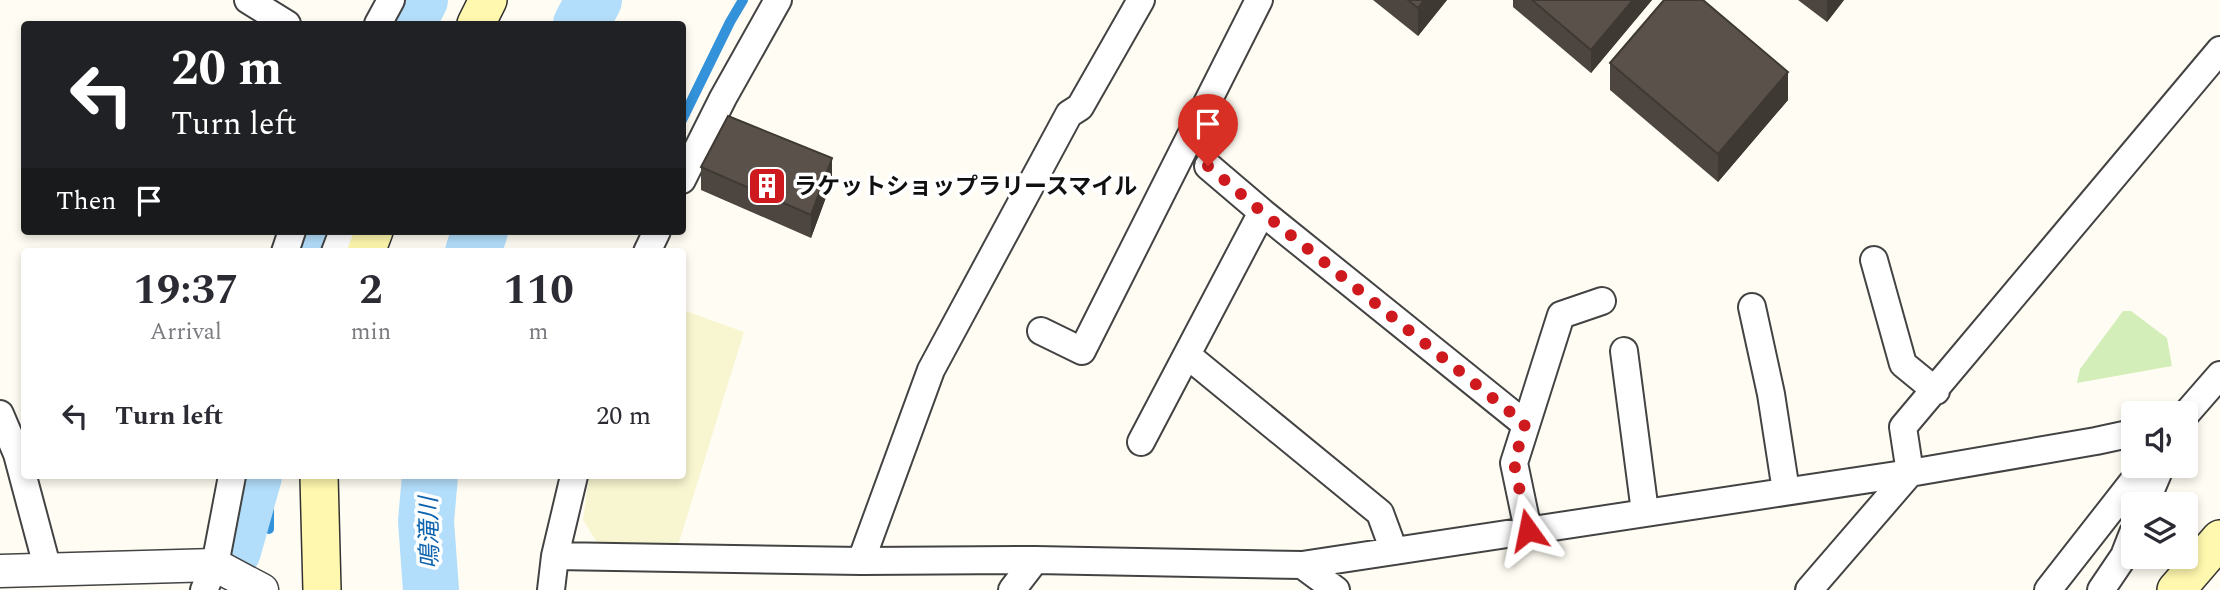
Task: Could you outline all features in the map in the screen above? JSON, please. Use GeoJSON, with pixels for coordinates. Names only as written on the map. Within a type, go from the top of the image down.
{"type":"FeatureCollection","features":[{"type":"Feature","properties":{"kind":"main road"},"geometry":{"type":"LineString","coordinates":[[478,21],[488,0]]}},
{"type":"Feature","properties":{"kind":"main road"},"geometry":{"type":"LineString","coordinates":[[313,480],[321,590]]}},
{"type":"Feature","properties":{"kind":"main road"},"geometry":{"type":"LineString","coordinates":[[2176,590],[2220,539]]}},
{"type":"Feature","properties":{"kind":"street"},"geometry":{"type":"LineString","coordinates":[[248,0],[282,21]]}},
{"type":"Feature","properties":{"kind":"street"},"geometry":{"type":"LineString","coordinates":[[379,21],[391,0]]}},
{"type":"Feature","properties":{"kind":"street"},"geometry":{"type":"LineString","coordinates":[[686,172],[778,0]]}},
{"type":"Feature","properties":{"kind":"street"},"geometry":{"type":"LineString","coordinates":[[861,561],[931,370],[1069,114],[1080,107],[1141,0]]}},
{"type":"Feature","properties":{"kind":"street"},"geometry":{"type":"LineString","coordinates":[[1041,331],[1082,351],[1259,0]]}},
{"type":"Feature","properties":{"kind":"street"},"geometry":{"type":"LineString","coordinates":[[1809,590],[1910,473],[1903,428],[2220,50]]}},
{"type":"Feature","properties":{"kind":"street"},"geometry":{"type":"LineString","coordinates":[[1208,166],[1525,424]]}},
{"type":"Feature","properties":{"kind":"street"},"geometry":{"type":"LineString","coordinates":[[1141,442],[1262,212]]}},
{"type":"Feature","properties":{"kind":"street"},"geometry":{"type":"LineString","coordinates":[[1874,260],[1903,364],[1936,391]]}},
{"type":"Feature","properties":{"kind":"street"},"geometry":{"type":"LineString","coordinates":[[1528,530],[1514,463],[1525,424],[1561,315],[1602,301]]}},
{"type":"Feature","properties":{"kind":"street"},"geometry":{"type":"LineString","coordinates":[[1752,307],[1786,491]]}},
{"type":"Feature","properties":{"kind":"street"},"geometry":{"type":"LineString","coordinates":[[1624,351],[1645,512]]}},
{"type":"Feature","properties":{"kind":"street"},"geometry":{"type":"LineString","coordinates":[[1187,355],[1380,513],[1394,551]]}},
{"type":"Feature","properties":{"kind":"street"},"geometry":{"type":"LineString","coordinates":[[2197,401],[2220,375]]}},
{"type":"Feature","properties":{"kind":"street"},"geometry":{"type":"LineString","coordinates":[[0,414],[21,469]]}},
{"type":"Feature","properties":{"kind":"street"},"geometry":{"type":"LineString","coordinates":[[555,556],[1302,565],[1910,473],[2121,435]]}},
{"type":"Feature","properties":{"kind":"street"},"geometry":{"type":"LineString","coordinates":[[0,464],[21,478]]}},
{"type":"Feature","properties":{"kind":"street"},"geometry":{"type":"LineString","coordinates":[[2048,590],[2136,478]]}},
{"type":"Feature","properties":{"kind":"street"},"geometry":{"type":"LineString","coordinates":[[209,578],[231,479]]}},
{"type":"Feature","properties":{"kind":"street"},"geometry":{"type":"LineString","coordinates":[[551,590],[555,556],[573,479]]}},
{"type":"Feature","properties":{"kind":"street"},"geometry":{"type":"LineString","coordinates":[[24,480],[48,570]]}},
{"type":"Feature","properties":{"kind":"street"},"geometry":{"type":"LineString","coordinates":[[1012,590],[1035,560]]}},
{"type":"Feature","properties":{"kind":"street"},"geometry":{"type":"LineString","coordinates":[[2101,590],[2121,560]]}},
{"type":"Feature","properties":{"kind":"street"},"geometry":{"type":"LineString","coordinates":[[1302,565],[1335,590]]}},
{"type":"Feature","properties":{"kind":"street"},"geometry":{"type":"LineString","coordinates":[[0,571],[48,570],[209,578],[262,590]]}},
{"type":"Feature","properties":{"kind":"shaded area"},"geometry":{"type":"Polygon","coordinates":[[[686,311],[744,332],[677,549],[602,550],[583,520],[589,479],[686,479],[686,311]]]}},
{"type":"Feature","properties":{"kind":"green space"},"geometry":{"type":"Polygon","coordinates":[[[2123,311],[2131,311],[2167,338],[2172,366],[2077,383],[2080,369],[2123,311]]]}},
{"type":"Feature","properties":{"kind":"building"},"geometry":{"type":"Polygon","coordinates":[[[1408,0],[1424,0],[1418,8],[1408,0]]]}},
{"type":"Feature","properties":{"kind":"building"},"geometry":{"type":"Polygon","coordinates":[[[1532,0],[1633,0],[1591,50],[1532,0]]]}},
{"type":"Feature","properties":{"kind":"building"},"geometry":{"type":"Polygon","coordinates":[[[1664,0],[1703,0],[1788,72],[1718,154],[1610,63],[1664,0]]]}},
{"type":"Feature","properties":{"kind":"building"},"geometry":{"type":"Polygon","coordinates":[[[728,116],[832,158],[811,215],[701,167],[728,116]]]}},
{"type":"Feature","properties":{"kind":"waterway"},"geometry":{"type":"LineString","coordinates":[[409,21],[420,0]]}},
{"type":"Feature","properties":{"kind":"waterway","name":"鳴滝川"},"geometry":{"type":"LineString","coordinates":[[583,21],[594,0]]}},
{"type":"Feature","properties":{"kind":"waterway"},"geometry":{"type":"LineString","coordinates":[[686,112],[743,0]]}},
{"type":"Feature","properties":{"kind":"waterway"},"geometry":{"type":"LineString","coordinates":[[308,248],[311,235]]}},
{"type":"Feature","properties":{"kind":"waterway","name":"鳴滝川"},"geometry":{"type":"LineString","coordinates":[[474,248],[479,235]]}},
{"type":"Feature","properties":{"kind":"waterway"},"geometry":{"type":"LineString","coordinates":[[233,551],[253,479]]}},
{"type":"Feature","properties":{"kind":"waterway"},"geometry":{"type":"LineString","coordinates":[[269,479],[269,529]]}},
{"type":"Feature","properties":{"kind":"waterway","name":"鳴滝川"},"geometry":{"type":"LineString","coordinates":[[430,479],[426,521],[431,590]]}},
{"type":"Feature","properties":{"kind":"place","name":"ラケットショップラリースマイル"},"geometry":{"type":"Point","coordinates":[767,186]}},
{"type":"Feature","properties":{"kind":"route"},"geometry":{"type":"LineString","coordinates":[[1208,166],[1525,424],[1514,463],[1528,530]]}}]}
